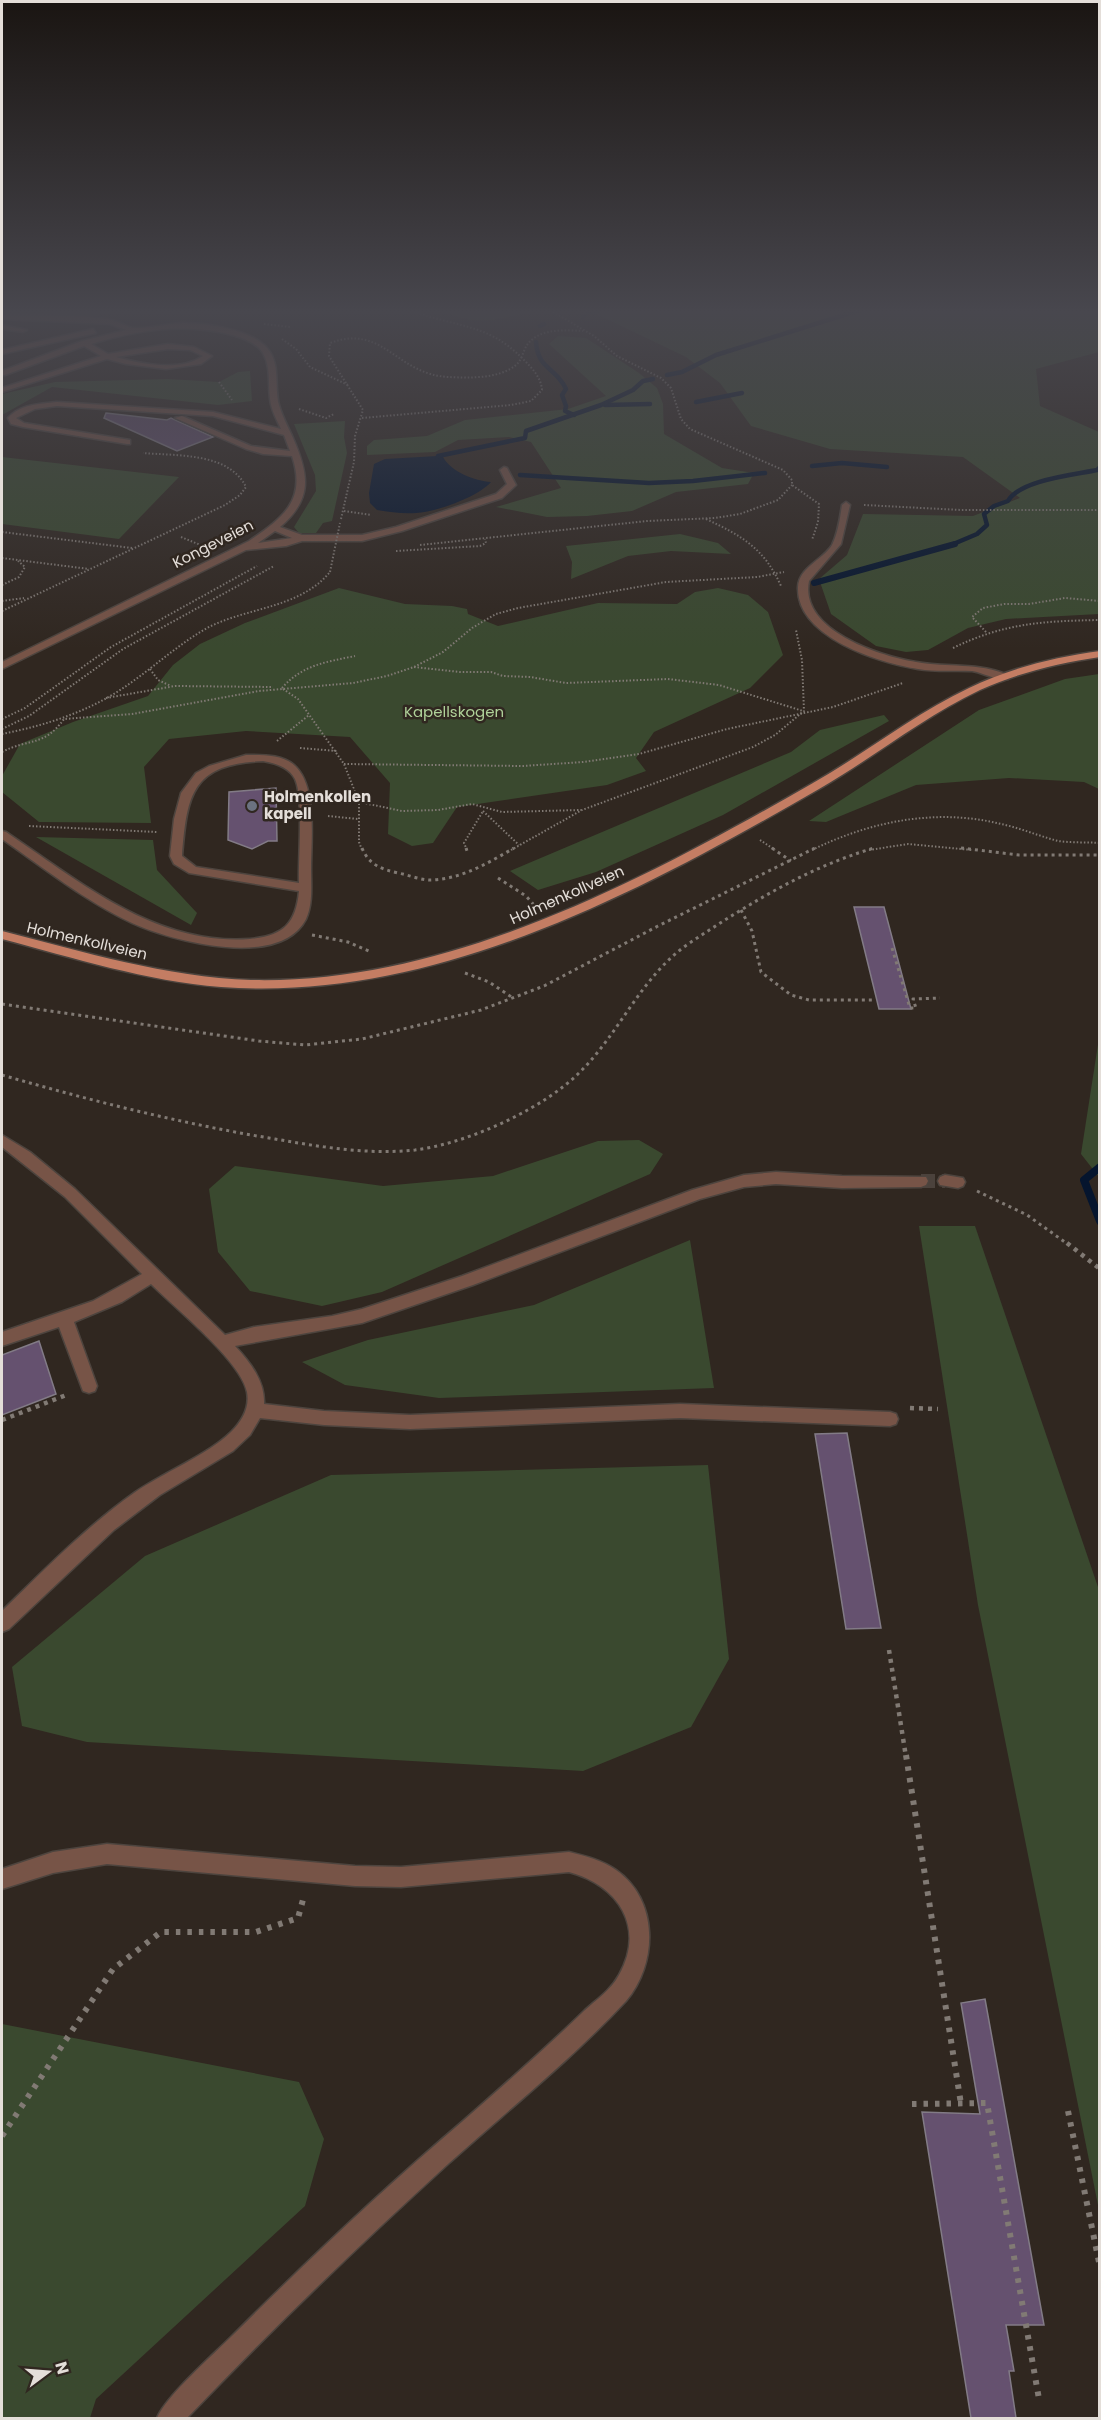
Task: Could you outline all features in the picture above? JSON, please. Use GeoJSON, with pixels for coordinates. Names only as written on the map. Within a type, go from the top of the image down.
{"type":"FeatureCollection","features":[{"type":"Feature","properties":{"kind":"main road","name":"Holmenkollveien"},"geometry":{"type":"LineString","coordinates":[[2,935],[139,969],[199,980],[248,984],[325,982],[405,970],[485,946],[549,921],[645,878],[742,829],[821,783],[952,701],[1004,677],[1036,667],[1100,654]]}},
{"type":"Feature","properties":{"kind":"street"},"geometry":{"type":"LineString","coordinates":[[17,423],[127,442]]}},
{"type":"Feature","properties":{"kind":"street"},"geometry":{"type":"LineString","coordinates":[[190,423],[247,449],[269,454],[294,453]]}},
{"type":"Feature","properties":{"kind":"street"},"geometry":{"type":"LineString","coordinates":[[248,423],[286,433]]}},
{"type":"Feature","properties":{"kind":"street","name":"Kongeveien"},"geometry":{"type":"LineString","coordinates":[[2,666],[243,548],[274,528],[287,515],[301,490],[301,472],[282,423]]}},
{"type":"Feature","properties":{"kind":"street"},"geometry":{"type":"LineString","coordinates":[[243,548],[286,543],[301,538],[375,536],[491,499],[506,492],[512,485],[504,470]]}},
{"type":"Feature","properties":{"kind":"street"},"geometry":{"type":"LineString","coordinates":[[846,505],[837,544],[804,581],[803,595],[807,608],[828,631],[850,644],[891,659],[929,667],[978,668],[1004,677]]}},
{"type":"Feature","properties":{"kind":"street"},"geometry":{"type":"LineString","coordinates":[[274,528],[301,538]]}},
{"type":"Feature","properties":{"kind":"street"},"geometry":{"type":"LineString","coordinates":[[2,834],[13,847],[65,881],[121,913],[169,932],[192,938],[232,944],[260,944],[275,939],[291,929],[300,917],[305,888],[302,782],[295,770],[282,761],[261,757],[228,764],[195,780],[186,795],[176,856],[178,861],[193,870],[305,888]]}},
{"type":"Feature","properties":{"kind":"street"},"geometry":{"type":"LineString","coordinates":[[2,1140],[41,1169],[221,1343],[249,1376],[256,1399],[251,1420],[236,1439],[175,1475],[130,1506],[2,1623]]}},
{"type":"Feature","properties":{"kind":"street"},"geometry":{"type":"LineString","coordinates":[[221,1343],[254,1334],[332,1323],[362,1316],[467,1281],[697,1194],[744,1181],[776,1178],[842,1182],[921,1181]]}},
{"type":"Feature","properties":{"kind":"street"},"geometry":{"type":"LineString","coordinates":[[2,1339],[105,1305],[152,1275]]}},
{"type":"Feature","properties":{"kind":"street"},"geometry":{"type":"LineString","coordinates":[[64,1318],[89,1386]]}},
{"type":"Feature","properties":{"kind":"street"},"geometry":{"type":"LineString","coordinates":[[255,1410],[324,1418],[410,1422],[680,1411],[890,1419]]}},
{"type":"Feature","properties":{"kind":"street"},"geometry":{"type":"LineString","coordinates":[[2,1879],[29,1868],[74,1856],[107,1854],[355,1876],[401,1877],[548,1862],[582,1864],[605,1873],[624,1893],[632,1906],[640,1930],[636,1962],[625,1986],[568,2044],[438,2158],[296,2289],[229,2355],[170,2418]]}},
{"type":"Feature","properties":{"kind":"path"},"geometry":{"type":"LineString","coordinates":[[2,734],[33,729],[64,718],[106,698],[150,669],[185,641],[218,623],[308,592],[325,581],[330,572],[354,462],[355,436],[360,423]]}},
{"type":"Feature","properties":{"kind":"path"},"geometry":{"type":"LineString","coordinates":[[685,423],[690,429],[774,465],[789,475],[792,485],[819,504],[961,510],[1100,510]]}},
{"type":"Feature","properties":{"kind":"path"},"geometry":{"type":"LineString","coordinates":[[2,611],[225,506],[246,488],[242,475],[230,466],[138,452]]}},
{"type":"Feature","properties":{"kind":"path"},"geometry":{"type":"LineString","coordinates":[[395,546],[485,539],[647,521],[706,519],[740,514],[778,500],[792,485]]}},
{"type":"Feature","properties":{"kind":"path"},"geometry":{"type":"LineString","coordinates":[[809,546],[818,522],[819,504]]}},
{"type":"Feature","properties":{"kind":"path"},"geometry":{"type":"LineString","coordinates":[[706,519],[746,538],[765,555],[777,575]]}},
{"type":"Feature","properties":{"kind":"path"},"geometry":{"type":"LineString","coordinates":[[2,532],[134,549]]}},
{"type":"Feature","properties":{"kind":"path"},"geometry":{"type":"LineString","coordinates":[[181,537],[212,550]]}},
{"type":"Feature","properties":{"kind":"path"},"geometry":{"type":"LineString","coordinates":[[388,552],[480,546],[486,543],[485,539]]}},
{"type":"Feature","properties":{"kind":"path"},"geometry":{"type":"LineString","coordinates":[[335,546],[345,546]]}},
{"type":"Feature","properties":{"kind":"path"},"geometry":{"type":"LineString","coordinates":[[329,552],[341,552]]}},
{"type":"Feature","properties":{"kind":"path"},"geometry":{"type":"LineString","coordinates":[[2,558],[90,569]]}},
{"type":"Feature","properties":{"kind":"path"},"geometry":{"type":"LineString","coordinates":[[2,585],[19,578],[25,567],[18,560]]}},
{"type":"Feature","properties":{"kind":"path"},"geometry":{"type":"LineString","coordinates":[[2,719],[24,708],[111,647],[264,563]]}},
{"type":"Feature","properties":{"kind":"path"},"geometry":{"type":"LineString","coordinates":[[2,729],[29,716],[123,649],[277,564]]}},
{"type":"Feature","properties":{"kind":"path"},"geometry":{"type":"LineString","coordinates":[[64,718],[132,714],[213,698],[387,676],[414,667],[443,652],[472,628],[496,614],[518,608],[666,582],[777,575],[785,571]]}},
{"type":"Feature","properties":{"kind":"path"},"geometry":{"type":"LineString","coordinates":[[2,601],[31,597]]}},
{"type":"Feature","properties":{"kind":"path"},"geometry":{"type":"LineString","coordinates":[[1100,601],[1065,598],[983,608],[972,617],[986,632],[1011,625],[1050,621],[1100,620]]}},
{"type":"Feature","properties":{"kind":"path"},"geometry":{"type":"LineString","coordinates":[[795,625],[802,660],[804,711]]}},
{"type":"Feature","properties":{"kind":"path"},"geometry":{"type":"LineString","coordinates":[[282,688],[293,674],[305,667],[355,656]]}},
{"type":"Feature","properties":{"kind":"path"},"geometry":{"type":"LineString","coordinates":[[414,667],[460,672],[491,672],[503,676],[530,677],[566,683],[669,679],[719,686],[804,711]]}},
{"type":"Feature","properties":{"kind":"path"},"geometry":{"type":"LineString","coordinates":[[344,764],[523,766],[583,762],[639,754],[727,729],[804,711],[833,707],[916,679],[929,667]]}},
{"type":"Feature","properties":{"kind":"path"},"geometry":{"type":"LineString","coordinates":[[150,669],[154,678],[161,683],[175,686]]}},
{"type":"Feature","properties":{"kind":"path"},"geometry":{"type":"LineString","coordinates":[[106,698],[175,686],[238,685],[282,688],[298,699],[344,764],[359,802],[359,842],[367,860],[381,869],[429,879],[451,877],[477,869],[582,810],[753,747],[775,735],[804,711]]}},
{"type":"Feature","properties":{"kind":"path"},"geometry":{"type":"LineString","coordinates":[[261,757],[309,715]]}},
{"type":"Feature","properties":{"kind":"path"},"geometry":{"type":"LineString","coordinates":[[2,752],[43,741],[58,729],[64,718]]}},
{"type":"Feature","properties":{"kind":"path"},"geometry":{"type":"LineString","coordinates":[[359,802],[402,811],[438,810],[472,804],[484,810],[519,845]]}},
{"type":"Feature","properties":{"kind":"path"},"geometry":{"type":"LineString","coordinates":[[484,810],[502,812],[582,810]]}},
{"type":"Feature","properties":{"kind":"path"},"geometry":{"type":"LineString","coordinates":[[467,851],[464,843],[484,810]]}},
{"type":"Feature","properties":{"kind":"path"},"geometry":{"type":"LineString","coordinates":[[2,1004],[259,1041],[304,1045],[362,1039],[481,1010],[566,976],[658,926],[818,847],[859,831],[912,818],[940,815],[969,817],[999,823],[1060,841],[1100,843]]}},
{"type":"Feature","properties":{"kind":"path"},"geometry":{"type":"LineString","coordinates":[[22,825],[162,832]]}},
{"type":"Feature","properties":{"kind":"path"},"geometry":{"type":"LineString","coordinates":[[742,829],[792,861]]}},
{"type":"Feature","properties":{"kind":"path"},"geometry":{"type":"LineString","coordinates":[[2,1075],[122,1109],[222,1131],[334,1149],[429,1148],[455,1141],[524,1113],[555,1095],[600,1051],[636,996],[673,955],[741,910],[800,875],[830,862],[878,848],[939,844],[1007,854],[1100,855]]}},
{"type":"Feature","properties":{"kind":"path"},"geometry":{"type":"LineString","coordinates":[[498,878],[526,896],[549,921]]}},
{"type":"Feature","properties":{"kind":"path"},"geometry":{"type":"LineString","coordinates":[[741,910],[752,931],[761,972],[773,983],[791,995],[809,1000],[873,1000]]}},
{"type":"Feature","properties":{"kind":"path"},"geometry":{"type":"LineString","coordinates":[[291,929],[348,942],[388,959],[405,970]]}},
{"type":"Feature","properties":{"kind":"path"},"geometry":{"type":"LineString","coordinates":[[892,948],[910,1008],[916,1008],[914,999],[940,998]]}},
{"type":"Feature","properties":{"kind":"path"},"geometry":{"type":"LineString","coordinates":[[464,973],[489,982],[513,998]]}},
{"type":"Feature","properties":{"kind":"path"},"geometry":{"type":"LineString","coordinates":[[999,1201],[1027,1215],[1054,1233],[1100,1269]]}},
{"type":"Feature","properties":{"kind":"path"},"geometry":{"type":"LineString","coordinates":[[2,1420],[89,1386]]}},
{"type":"Feature","properties":{"kind":"path"},"geometry":{"type":"LineString","coordinates":[[889,1650],[961,2104]]}},
{"type":"Feature","properties":{"kind":"path"},"geometry":{"type":"LineString","coordinates":[[2,2136],[113,1969],[161,1932],[256,1932],[298,1918],[309,1872]]}},
{"type":"Feature","properties":{"kind":"path"},"geometry":{"type":"LineString","coordinates":[[912,2104],[987,2103],[1039,2399]]}},
{"type":"Feature","properties":{"kind":"path"},"geometry":{"type":"LineString","coordinates":[[1068,2111],[1100,2267]]}},
{"type":"Feature","properties":{"kind":"green space"},"geometry":{"type":"Polygon","coordinates":[[[345,423],[344,437],[347,453],[332,521],[323,523],[316,533],[299,533],[294,527],[316,491],[315,475],[294,424],[345,423]]]}},
{"type":"Feature","properties":{"kind":"green space"},"geometry":{"type":"Polygon","coordinates":[[[458,423],[664,423],[664,434],[722,468],[754,473],[748,484],[676,492],[632,511],[587,516],[547,517],[496,507],[561,488],[531,442],[509,437],[458,440],[435,452],[367,455],[367,446],[374,440],[427,436],[458,423]]]}},
{"type":"Feature","properties":{"kind":"green space"},"geometry":{"type":"Polygon","coordinates":[[[749,423],[1078,423],[1099,432],[1099,614],[1006,619],[968,628],[928,650],[906,652],[876,646],[831,614],[819,579],[847,555],[863,514],[973,516],[1020,498],[963,457],[830,449],[751,426],[749,423]]]}},
{"type":"Feature","properties":{"kind":"green space"},"geometry":{"type":"Polygon","coordinates":[[[2,457],[179,477],[119,539],[2,524],[2,457]]]}},
{"type":"Feature","properties":{"kind":"green space"},"geometry":{"type":"Polygon","coordinates":[[[680,534],[718,543],[731,554],[671,551],[628,556],[571,579],[572,562],[566,546],[680,534]]]}},
{"type":"Feature","properties":{"kind":"green space","name":"Kapellskogen"},"geometry":{"type":"Polygon","coordinates":[[[339,588],[405,604],[467,609],[468,614],[498,626],[598,603],[677,604],[695,592],[718,588],[748,595],[768,612],[783,655],[750,688],[654,732],[636,758],[646,771],[607,785],[457,807],[433,843],[412,846],[388,834],[390,783],[350,737],[246,731],[169,739],[144,767],[151,823],[39,822],[2,792],[2,776],[20,744],[73,722],[148,696],[173,665],[200,644],[245,623],[339,588]]]}},
{"type":"Feature","properties":{"kind":"green space"},"geometry":{"type":"Polygon","coordinates":[[[1099,674],[1099,789],[1084,782],[1009,778],[916,785],[826,822],[809,821],[979,710],[1065,679],[1099,674]]]}},
{"type":"Feature","properties":{"kind":"green space"},"geometry":{"type":"Polygon","coordinates":[[[884,715],[889,721],[723,815],[596,872],[538,890],[510,871],[791,752],[820,730],[884,715]]]}},
{"type":"Feature","properties":{"kind":"green space"},"geometry":{"type":"Polygon","coordinates":[[[36,837],[153,840],[157,870],[197,913],[191,925],[36,837]]]}},
{"type":"Feature","properties":{"kind":"green space"},"geometry":{"type":"Polygon","coordinates":[[[1099,1038],[1099,1177],[1081,1154],[1099,1038]]]}},
{"type":"Feature","properties":{"kind":"green space"},"geometry":{"type":"Polygon","coordinates":[[[639,1140],[663,1154],[650,1174],[382,1292],[322,1306],[250,1291],[218,1252],[209,1189],[235,1166],[383,1186],[493,1176],[598,1141],[639,1140]]]}},
{"type":"Feature","properties":{"kind":"green space"},"geometry":{"type":"Polygon","coordinates":[[[919,1226],[975,1226],[1099,1590],[1099,2210],[978,1605],[919,1226]]]}},
{"type":"Feature","properties":{"kind":"green space"},"geometry":{"type":"Polygon","coordinates":[[[690,1240],[714,1388],[439,1398],[345,1385],[302,1362],[368,1340],[534,1305],[690,1240]]]}},
{"type":"Feature","properties":{"kind":"green space"},"geometry":{"type":"Polygon","coordinates":[[[708,1465],[729,1659],[691,1727],[583,1771],[87,1742],[22,1726],[12,1667],[145,1556],[331,1475],[708,1465]]]}},
{"type":"Feature","properties":{"kind":"green space"},"geometry":{"type":"Polygon","coordinates":[[[2,2024],[299,2082],[324,2139],[305,2206],[96,2399],[90,2418],[2,2418],[2,2024]]]}},
{"type":"Feature","properties":{"kind":"water"},"geometry":{"type":"Polygon","coordinates":[[[443,457],[464,475],[491,482],[467,498],[424,512],[377,510],[370,503],[369,493],[374,464],[385,459],[443,457]]]}},
{"type":"Feature","properties":{"kind":"building"},"geometry":{"type":"Polygon","coordinates":[[[115,423],[182,423],[213,437],[177,451],[115,423]]]}},
{"type":"Feature","properties":{"kind":"building","name":"Holmenkollen kapell"},"geometry":{"type":"Polygon","coordinates":[[[276,788],[277,841],[268,841],[252,849],[228,840],[229,792],[276,788]]]}},
{"type":"Feature","properties":{"kind":"building"},"geometry":{"type":"Polygon","coordinates":[[[854,907],[884,907],[911,1009],[879,1009],[854,907]]]}},
{"type":"Feature","properties":{"kind":"building"},"geometry":{"type":"Polygon","coordinates":[[[39,1341],[56,1394],[2,1415],[2,1355],[39,1341]]]}},
{"type":"Feature","properties":{"kind":"building"},"geometry":{"type":"Polygon","coordinates":[[[847,1433],[881,1628],[846,1629],[815,1434],[847,1433]]]}},
{"type":"Feature","properties":{"kind":"building"},"geometry":{"type":"Polygon","coordinates":[[[985,1999],[1044,2325],[1006,2325],[1014,2371],[1009,2371],[1016,2418],[971,2418],[922,2112],[980,2114],[961,2003],[985,1999]]]}},
{"type":"Feature","properties":{"kind":"waterway"},"geometry":{"type":"LineString","coordinates":[[438,456],[525,438],[526,431],[549,423]]}},
{"type":"Feature","properties":{"kind":"waterway"},"geometry":{"type":"LineString","coordinates":[[812,466],[842,463],[887,467]]}},
{"type":"Feature","properties":{"kind":"waterway"},"geometry":{"type":"LineString","coordinates":[[951,545],[977,534],[987,525],[984,514],[994,506],[1008,501],[1024,488],[1035,483],[1097,470],[1100,467]]}},
{"type":"Feature","properties":{"kind":"waterway"},"geometry":{"type":"LineString","coordinates":[[520,475],[649,483],[765,473]]}},
{"type":"Feature","properties":{"kind":"waterway"},"geometry":{"type":"LineString","coordinates":[[814,583],[955,544]]}},
{"type":"Feature","properties":{"kind":"waterway"},"geometry":{"type":"LineString","coordinates":[[1100,1167],[1084,1180],[1100,1221]]}},
{"type":"Feature","properties":{"kind":"tunnel"},"geometry":{"type":"LineString","coordinates":[[921,1181],[945,1181]]}},
{"type":"Feature","properties":{"kind":"place","name":"Holmenkollen kapell"},"geometry":{"type":"Point","coordinates":[252,806]}}]}
